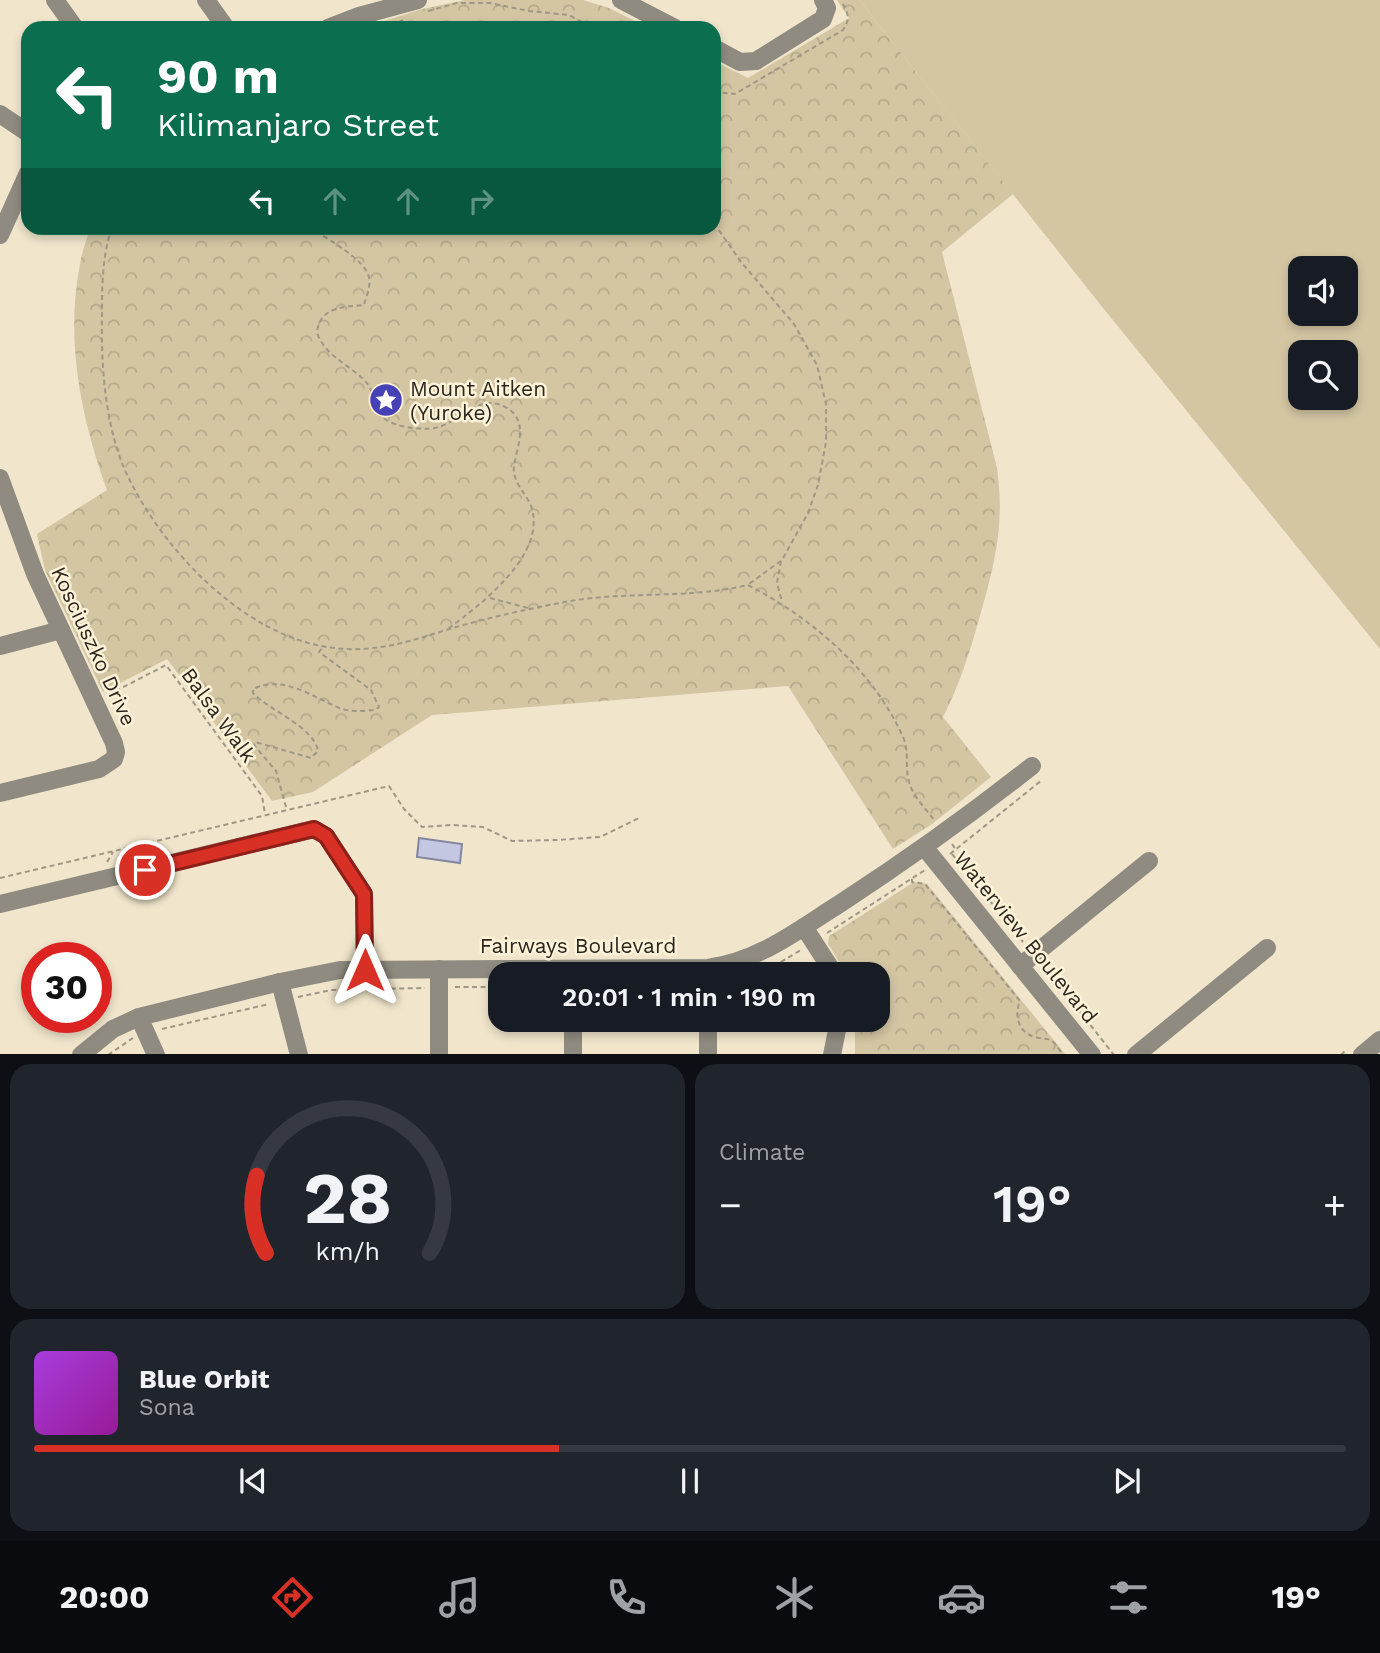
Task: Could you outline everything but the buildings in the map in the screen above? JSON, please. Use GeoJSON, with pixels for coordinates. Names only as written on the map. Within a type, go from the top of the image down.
{"type":"FeatureCollection","features":[{"type":"Feature","properties":{"kind":"street"},"geometry":{"type":"LineString","coordinates":[[55,0],[70,21]]}},
{"type":"Feature","properties":{"kind":"street"},"geometry":{"type":"LineString","coordinates":[[206,0],[221,21]]}},
{"type":"Feature","properties":{"kind":"street"},"geometry":{"type":"LineString","coordinates":[[621,0],[662,21]]}},
{"type":"Feature","properties":{"kind":"street"},"geometry":{"type":"LineString","coordinates":[[721,52],[740,62],[756,61],[823,19],[825,4]]}},
{"type":"Feature","properties":{"kind":"street"},"geometry":{"type":"LineString","coordinates":[[338,21],[356,8],[422,6]]}},
{"type":"Feature","properties":{"kind":"street"},"geometry":{"type":"LineString","coordinates":[[0,114],[21,128]]}},
{"type":"Feature","properties":{"kind":"street"},"geometry":{"type":"LineString","coordinates":[[0,235],[21,188]]}},
{"type":"Feature","properties":{"kind":"street","name":"Kosciuszko Drive"},"geometry":{"type":"LineString","coordinates":[[0,478],[35,574],[116,752],[114,759],[99,769],[0,793]]}},
{"type":"Feature","properties":{"kind":"street"},"geometry":{"type":"LineString","coordinates":[[0,646],[61,630]]}},
{"type":"Feature","properties":{"kind":"street","name":"Fairways Boulevard"},"geometry":{"type":"LineString","coordinates":[[737,962],[809,934],[925,848],[1037,773]]}},
{"type":"Feature","properties":{"kind":"street"},"geometry":{"type":"LineString","coordinates":[[0,904],[314,829],[326,836],[364,894],[365,970]]}},
{"type":"Feature","properties":{"kind":"street","name":"Waterview Boulevard"},"geometry":{"type":"LineString","coordinates":[[925,848],[1091,1054]]}},
{"type":"Feature","properties":{"kind":"street"},"geometry":{"type":"LineString","coordinates":[[1020,966],[1149,861]]}},
{"type":"Feature","properties":{"kind":"street"},"geometry":{"type":"LineString","coordinates":[[809,934],[827,962]]}},
{"type":"Feature","properties":{"kind":"street"},"geometry":{"type":"LineString","coordinates":[[1137,1054],[1268,948]]}},
{"type":"Feature","properties":{"kind":"street"},"geometry":{"type":"LineString","coordinates":[[439,969],[439,1054]]}},
{"type":"Feature","properties":{"kind":"street","name":"Fairways Boulevard"},"geometry":{"type":"LineString","coordinates":[[81,1054],[113,1029],[139,1017],[325,972],[488,970]]}},
{"type":"Feature","properties":{"kind":"street"},"geometry":{"type":"LineString","coordinates":[[281,982],[299,1054]]}},
{"type":"Feature","properties":{"kind":"street"},"geometry":{"type":"LineString","coordinates":[[139,1017],[156,1054]]}},
{"type":"Feature","properties":{"kind":"street"},"geometry":{"type":"LineString","coordinates":[[573,1032],[573,1054]]}},
{"type":"Feature","properties":{"kind":"street"},"geometry":{"type":"LineString","coordinates":[[708,1032],[708,1054]]}},
{"type":"Feature","properties":{"kind":"street"},"geometry":{"type":"LineString","coordinates":[[832,1054],[837,1032]]}},
{"type":"Feature","properties":{"kind":"street"},"geometry":{"type":"LineString","coordinates":[[1363,1054],[1380,1040]]}},
{"type":"Feature","properties":{"kind":"path"},"geometry":{"type":"LineString","coordinates":[[422,6],[490,3],[569,15],[580,21]]}},
{"type":"Feature","properties":{"kind":"path"},"geometry":{"type":"LineString","coordinates":[[721,233],[741,262],[794,324],[817,365],[823,388],[827,423],[818,485],[799,533],[782,560],[777,583],[782,602]]}},
{"type":"Feature","properties":{"kind":"path"},"geometry":{"type":"LineString","coordinates":[[111,235],[102,290],[102,352],[109,412],[123,465],[132,484],[174,546],[226,599],[246,615],[278,632],[324,647],[379,649],[531,609],[612,596],[724,591],[748,584],[782,560]]}},
{"type":"Feature","properties":{"kind":"path"},"geometry":{"type":"LineString","coordinates":[[321,235],[353,257],[368,273],[370,281],[364,305],[338,307],[328,311],[321,318],[317,333],[326,350],[369,385],[374,394],[376,409],[381,416],[406,427],[430,429],[443,426],[470,408],[486,403],[504,406],[517,420],[521,438],[515,475],[518,486],[532,507],[535,531],[518,562],[489,597],[447,630]]}},
{"type":"Feature","properties":{"kind":"path"},"geometry":{"type":"LineString","coordinates":[[748,584],[782,602],[840,649],[858,668],[878,695],[903,738],[908,754],[910,786],[934,820]]}},
{"type":"Feature","properties":{"kind":"path"},"geometry":{"type":"LineString","coordinates":[[489,597],[531,609]]}},
{"type":"Feature","properties":{"kind":"path"},"geometry":{"type":"LineString","coordinates":[[287,809],[276,771],[254,745],[256,742],[311,758],[318,751],[317,745],[305,730],[261,701],[253,693],[253,689],[271,684],[284,685],[344,710],[375,710],[379,707],[371,690],[319,652],[324,647]]}},
{"type":"Feature","properties":{"kind":"path","name":"Balsa Walk"},"geometry":{"type":"LineString","coordinates":[[95,702],[166,665],[262,796],[265,814]]}},
{"type":"Feature","properties":{"kind":"path"},"geometry":{"type":"LineString","coordinates":[[775,962],[809,934],[937,863],[1037,773]]}},
{"type":"Feature","properties":{"kind":"path"},"geometry":{"type":"LineString","coordinates":[[0,878],[389,786],[404,809],[422,827],[483,827],[512,841],[600,837],[641,817]]}},
{"type":"Feature","properties":{"kind":"path"},"geometry":{"type":"LineString","coordinates":[[912,879],[912,882],[925,884],[1020,1001],[1016,1009],[1020,1026],[1027,1034],[1052,1041],[1062,1054]]}},
{"type":"Feature","properties":{"kind":"green space"},"geometry":{"type":"Polygon","coordinates":[[[465,0],[583,0],[609,8],[635,21],[384,21],[465,0]]]}},
{"type":"Feature","properties":{"kind":"green space"},"geometry":{"type":"Polygon","coordinates":[[[837,0],[859,0],[1013,194],[942,252],[997,468],[1000,507],[997,543],[985,597],[964,667],[943,717],[991,777],[932,824],[893,849],[788,686],[432,715],[313,792],[272,801],[167,659],[103,692],[45,570],[37,534],[107,490],[83,407],[75,350],[76,293],[88,235],[721,235],[721,64],[748,78],[849,18],[837,0]]]}},
{"type":"Feature","properties":{"kind":"green space"},"geometry":{"type":"Polygon","coordinates":[[[859,0],[1380,0],[1380,649],[1099,303],[859,0]]]}},
{"type":"Feature","properties":{"kind":"green space"},"geometry":{"type":"Polygon","coordinates":[[[914,882],[927,884],[1065,1054],[855,1054],[855,1032],[890,1032],[890,962],[839,962],[828,944],[829,936],[914,882]]]}},
{"type":"Feature","properties":{"kind":"place","name":"Mount Aitken (Yuroke)"},"geometry":{"type":"Point","coordinates":[386,400]}},
{"type":"Feature","properties":{"kind":"route"},"geometry":{"type":"LineString","coordinates":[[145,870],[314,829],[326,836],[364,894],[365,970]]}}]}
